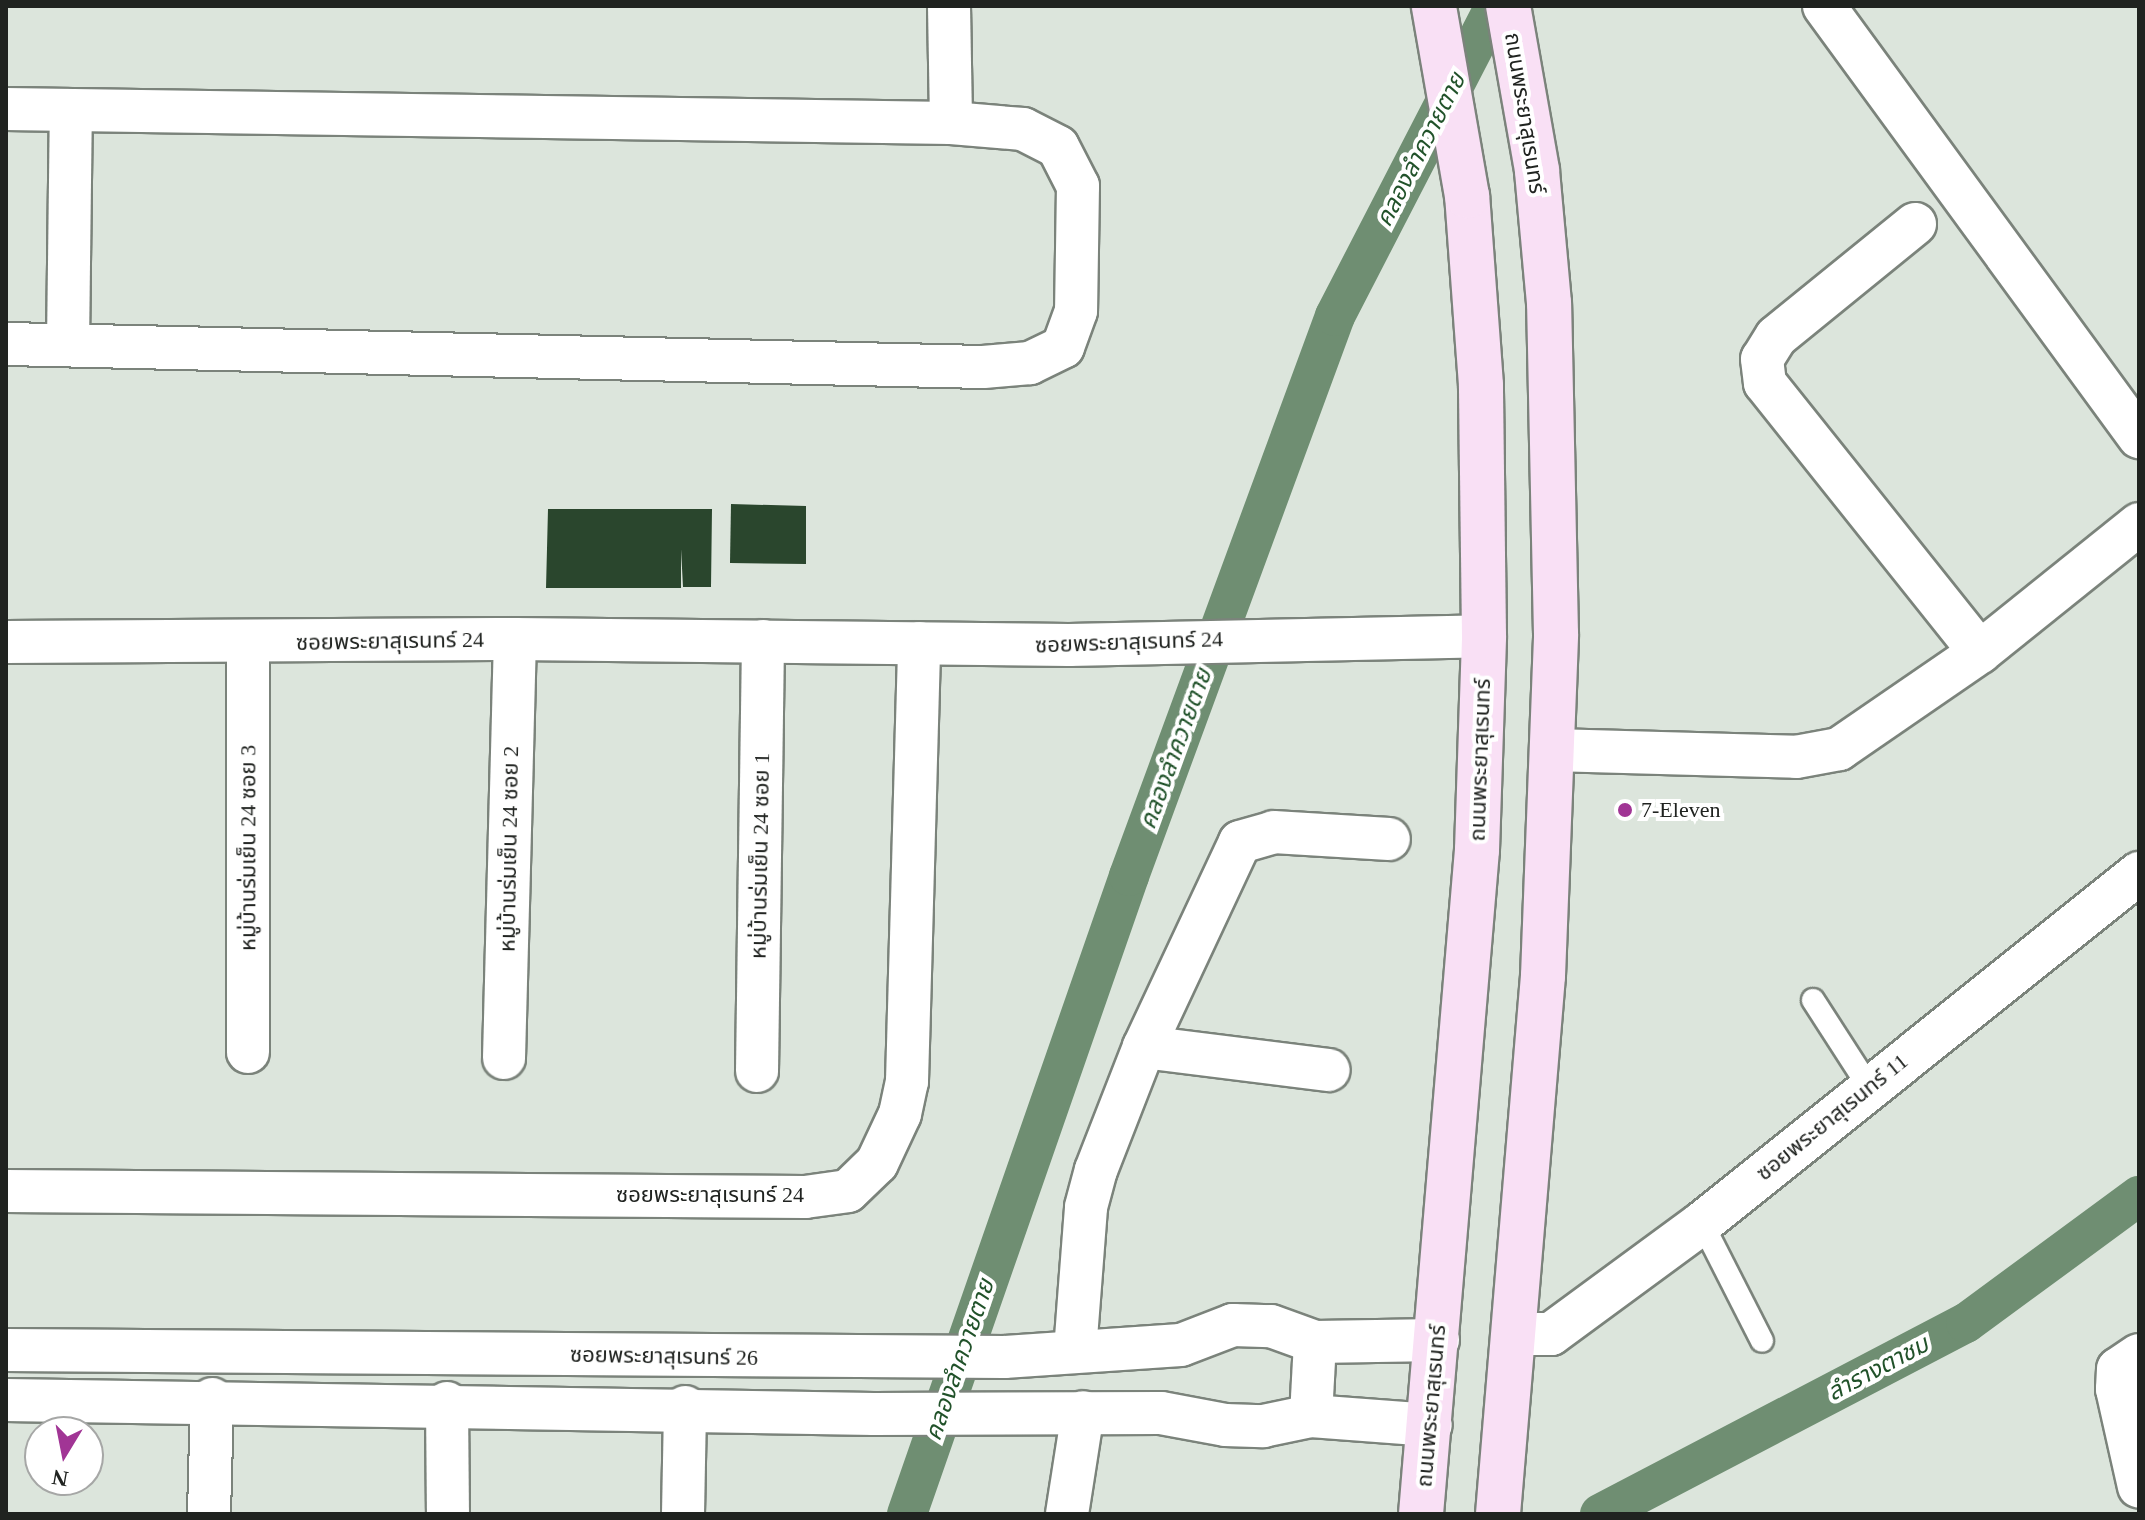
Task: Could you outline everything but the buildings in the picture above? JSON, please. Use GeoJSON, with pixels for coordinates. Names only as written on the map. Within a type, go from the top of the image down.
{"type":"FeatureCollection","features":[{"type":"Feature","properties":{"kind":"street"},"geometry":{"type":"LineString","coordinates":[[949,6],[951,123]]}},
{"type":"Feature","properties":{"kind":"street","name":"ถนนพระยาสุเรนทร์"},"geometry":{"type":"LineString","coordinates":[[1421,1514],[1431,1425],[1477,850],[1484,636],[1481,385],[1467,196],[1434,6]]}},
{"type":"Feature","properties":{"kind":"street","name":"ถนนพระยาสุเรนทร์"},"geometry":{"type":"LineString","coordinates":[[1498,1514],[1543,976],[1552,750],[1553,438],[1549,303],[1537,170],[1508,6]]}},
{"type":"Feature","properties":{"kind":"street"},"geometry":{"type":"LineString","coordinates":[[1824,6],[2139,437]]}},
{"type":"Feature","properties":{"kind":"street"},"geometry":{"type":"LineString","coordinates":[[6,109],[951,123],[1023,129],[1058,147],[1078,186],[1076,311],[1063,347],[1030,363],[983,367],[6,344]]}},
{"type":"Feature","properties":{"kind":"street"},"geometry":{"type":"LineString","coordinates":[[68,345],[71,110]]}},
{"type":"Feature","properties":{"kind":"street"},"geometry":{"type":"LineString","coordinates":[[1915,224],[1776,337],[1762,359],[1765,383],[1980,652]]}},
{"type":"Feature","properties":{"kind":"street"},"geometry":{"type":"LineString","coordinates":[[1552,750],[1796,757],[1839,749],[1980,652],[2139,524]]}},
{"type":"Feature","properties":{"kind":"street","name":"ซอยพระยาสุเรนทร์ 24"},"geometry":{"type":"LineString","coordinates":[[6,642],[248,643],[515,639],[1069,645],[1484,636]]}},
{"type":"Feature","properties":{"kind":"street","name":"หมู่บ้านร่มเย็น 24 ซอย 2"},"geometry":{"type":"LineString","coordinates":[[504,1058],[515,639]]}},
{"type":"Feature","properties":{"kind":"street","name":"หมู่บ้านร่มเย็น 24 ซอย 1"},"geometry":{"type":"LineString","coordinates":[[757,1071],[763,641]]}},
{"type":"Feature","properties":{"kind":"street","name":"หมู่บ้านร่มเย็น 24 ซอย 3"},"geometry":{"type":"LineString","coordinates":[[248,643],[248,1052]]}},
{"type":"Feature","properties":{"kind":"street","name":"ซอยพระยาสุเรนทร์ 24"},"geometry":{"type":"LineString","coordinates":[[6,1191],[805,1197],[848,1191],[877,1163],[900,1114],[907,1081],[919,643]]}},
{"type":"Feature","properties":{"kind":"street"},"geometry":{"type":"LineString","coordinates":[[1075,1351],[1086,1207],[1144,1047],[1240,842],[1274,832],[1389,839]]}},
{"type":"Feature","properties":{"kind":"street","name":"ซอยพระยาสุเรนทร์ 11"},"geometry":{"type":"LineString","coordinates":[[1514,1334],[1551,1334],[1702,1223],[2139,873]]}},
{"type":"Feature","properties":{"kind":"street"},"geometry":{"type":"LineString","coordinates":[[1144,1047],[1329,1070]]}},
{"type":"Feature","properties":{"kind":"street","name":"ซอยพระยาสุเรนทร์ 26"},"geometry":{"type":"LineString","coordinates":[[6,1350],[877,1359],[1004,1357],[1181,1345],[1233,1325],[1271,1326],[1315,1342],[1438,1340]]}},
{"type":"Feature","properties":{"kind":"street"},"geometry":{"type":"LineString","coordinates":[[1311,1416],[1315,1342]]}},
{"type":"Feature","properties":{"kind":"street"},"geometry":{"type":"LineString","coordinates":[[514,1355],[521,1405]]}},
{"type":"Feature","properties":{"kind":"street"},"geometry":{"type":"LineString","coordinates":[[2139,1355],[2118,1369],[2117,1389],[2139,1487]]}},
{"type":"Feature","properties":{"kind":"street"},"geometry":{"type":"LineString","coordinates":[[6,1400],[212,1399],[685,1407],[874,1414],[1161,1413],[1253,1426],[1311,1416],[1431,1425]]}},
{"type":"Feature","properties":{"kind":"street"},"geometry":{"type":"LineString","coordinates":[[209,1514],[212,1399]]}},
{"type":"Feature","properties":{"kind":"street"},"geometry":{"type":"LineString","coordinates":[[447,1403],[448,1514]]}},
{"type":"Feature","properties":{"kind":"street"},"geometry":{"type":"LineString","coordinates":[[683,1514],[685,1407]]}},
{"type":"Feature","properties":{"kind":"street"},"geometry":{"type":"LineString","coordinates":[[1067,1514],[1083,1412]]}},
{"type":"Feature","properties":{"kind":"lane"},"geometry":{"type":"LineString","coordinates":[[1813,1000],[1869,1087]]}},
{"type":"Feature","properties":{"kind":"lane"},"geometry":{"type":"LineString","coordinates":[[1702,1223],[1762,1341]]}},
{"type":"Feature","properties":{"kind":"waterway","name":"คลองลำควายตาย"},"geometry":{"type":"LineString","coordinates":[[907,1514],[1129,876],[1335,316],[1495,6]]}},
{"type":"Feature","properties":{"kind":"waterway","name":"ลำรางตาชม"},"geometry":{"type":"LineString","coordinates":[[1600,1514],[1966,1323],[2139,1196]]}},
{"type":"Feature","properties":{"kind":"place","name":"7-Eleven"},"geometry":{"type":"Point","coordinates":[1625,810]}}]}
